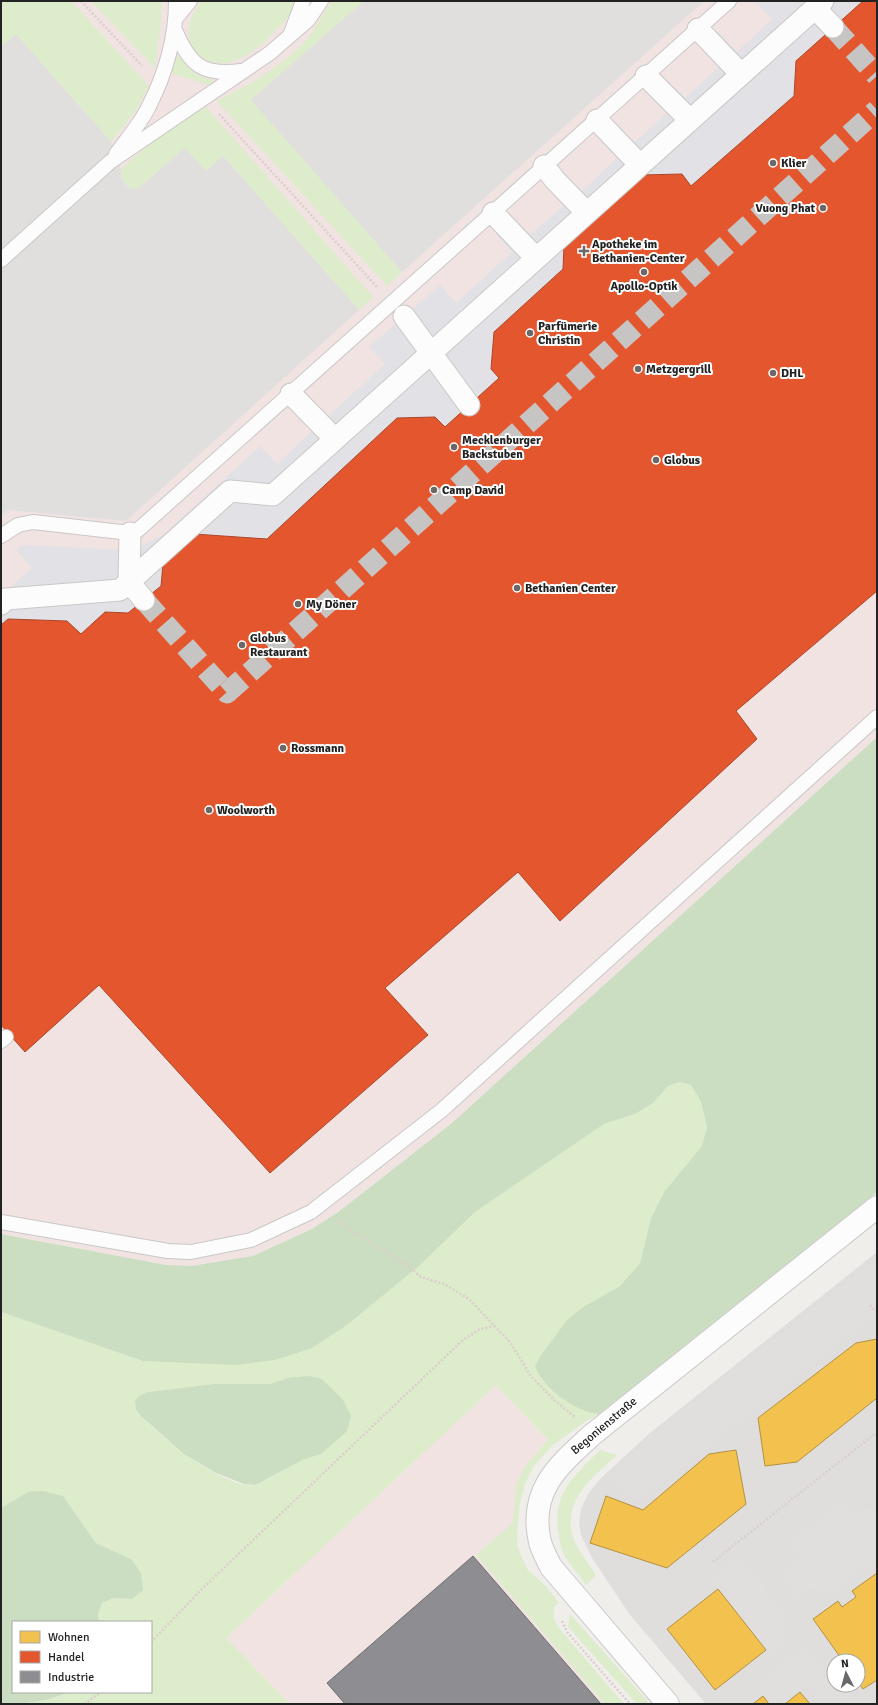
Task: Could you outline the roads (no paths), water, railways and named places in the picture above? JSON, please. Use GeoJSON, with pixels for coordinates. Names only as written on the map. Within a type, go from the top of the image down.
{"type":"FeatureCollection","features":[{"type":"Feature","properties":{"kind":"street"},"geometry":{"type":"LineString","coordinates":[[2,602],[6,599],[120,590],[230,491],[273,495],[819,4],[833,27]]}},
{"type":"Feature","properties":{"kind":"street"},"geometry":{"type":"LineString","coordinates":[[698,29],[741,74]]}},
{"type":"Feature","properties":{"kind":"street"},"geometry":{"type":"LineString","coordinates":[[646,76],[690,120]]}},
{"type":"Feature","properties":{"kind":"street"},"geometry":{"type":"LineString","coordinates":[[597,120],[640,165]]}},
{"type":"Feature","properties":{"kind":"street"},"geometry":{"type":"LineString","coordinates":[[544,166],[555,180],[586,212]]}},
{"type":"Feature","properties":{"kind":"street"},"geometry":{"type":"LineString","coordinates":[[493,213],[536,258]]}},
{"type":"Feature","properties":{"kind":"street"},"geometry":{"type":"LineString","coordinates":[[398,310],[469,405]]}},
{"type":"Feature","properties":{"kind":"street"},"geometry":{"type":"LineString","coordinates":[[291,394],[335,439]]}},
{"type":"Feature","properties":{"kind":"street"},"geometry":{"type":"LineString","coordinates":[[130,533],[129,582],[144,600]]}},
{"type":"Feature","properties":{"kind":"street","name":"Begonienstraße"},"geometry":{"type":"LineString","coordinates":[[668,1704],[551,1567],[540,1542],[538,1523],[539,1501],[547,1482],[565,1459],[593,1434],[877,1207]]}},
{"type":"Feature","properties":{"kind":"lane"},"geometry":{"type":"LineString","coordinates":[[110,162],[148,109],[161,78],[175,24],[176,1]]}},
{"type":"Feature","properties":{"kind":"lane"},"geometry":{"type":"LineString","coordinates":[[175,24],[190,1]]}},
{"type":"Feature","properties":{"kind":"lane"},"geometry":{"type":"LineString","coordinates":[[289,37],[303,1]]}},
{"type":"Feature","properties":{"kind":"lane"},"geometry":{"type":"LineString","coordinates":[[1,260],[110,162],[270,53],[308,20],[320,1]]}},
{"type":"Feature","properties":{"kind":"lane"},"geometry":{"type":"LineString","coordinates":[[1,536],[18,525],[33,522],[130,533],[138,530],[291,394],[398,310],[493,213],[729,1]]}},
{"type":"Feature","properties":{"kind":"lane"},"geometry":{"type":"LineString","coordinates":[[175,24],[182,47],[198,66],[208,71],[223,74],[244,71]]}},
{"type":"Feature","properties":{"kind":"lane"},"geometry":{"type":"LineString","coordinates":[[1,1222],[168,1251],[191,1252],[251,1240],[311,1212],[442,1110],[877,717]]}},
{"type":"Feature","properties":{"kind":"tunnel"},"geometry":{"type":"LineString","coordinates":[[833,27],[877,76]]}},
{"type":"Feature","properties":{"kind":"tunnel"},"geometry":{"type":"LineString","coordinates":[[144,600],[227,693],[877,110]]}},
{"type":"Feature","properties":{"kind":"place","name":"Klier"},"geometry":{"type":"Point","coordinates":[773,163]}},
{"type":"Feature","properties":{"kind":"place","name":"Vuong Phat"},"geometry":{"type":"Point","coordinates":[823,208]}},
{"type":"Feature","properties":{"kind":"place","name":"Apotheke im Bethanien-Center"},"geometry":{"type":"Point","coordinates":[584,251]}},
{"type":"Feature","properties":{"kind":"place","name":"Apollo-Optik"},"geometry":{"type":"Point","coordinates":[644,272]}},
{"type":"Feature","properties":{"kind":"place","name":"Parfümerie Christin"},"geometry":{"type":"Point","coordinates":[530,333]}},
{"type":"Feature","properties":{"kind":"place","name":"Metzgergrill"},"geometry":{"type":"Point","coordinates":[638,369]}},
{"type":"Feature","properties":{"kind":"place","name":"DHL"},"geometry":{"type":"Point","coordinates":[773,373]}},
{"type":"Feature","properties":{"kind":"place","name":"Mecklenburger Backstuben"},"geometry":{"type":"Point","coordinates":[454,447]}},
{"type":"Feature","properties":{"kind":"place","name":"Globus"},"geometry":{"type":"Point","coordinates":[656,460]}},
{"type":"Feature","properties":{"kind":"place","name":"Camp David"},"geometry":{"type":"Point","coordinates":[434,490]}},
{"type":"Feature","properties":{"kind":"place","name":"Bethanien Center"},"geometry":{"type":"Point","coordinates":[517,588]}},
{"type":"Feature","properties":{"kind":"place","name":"My Döner"},"geometry":{"type":"Point","coordinates":[298,604]}},
{"type":"Feature","properties":{"kind":"place","name":"Globus Restaurant"},"geometry":{"type":"Point","coordinates":[242,645]}},
{"type":"Feature","properties":{"kind":"place","name":"Rossmann"},"geometry":{"type":"Point","coordinates":[283,748]}},
{"type":"Feature","properties":{"kind":"place","name":"Woolworth"},"geometry":{"type":"Point","coordinates":[209,810]}}]}
